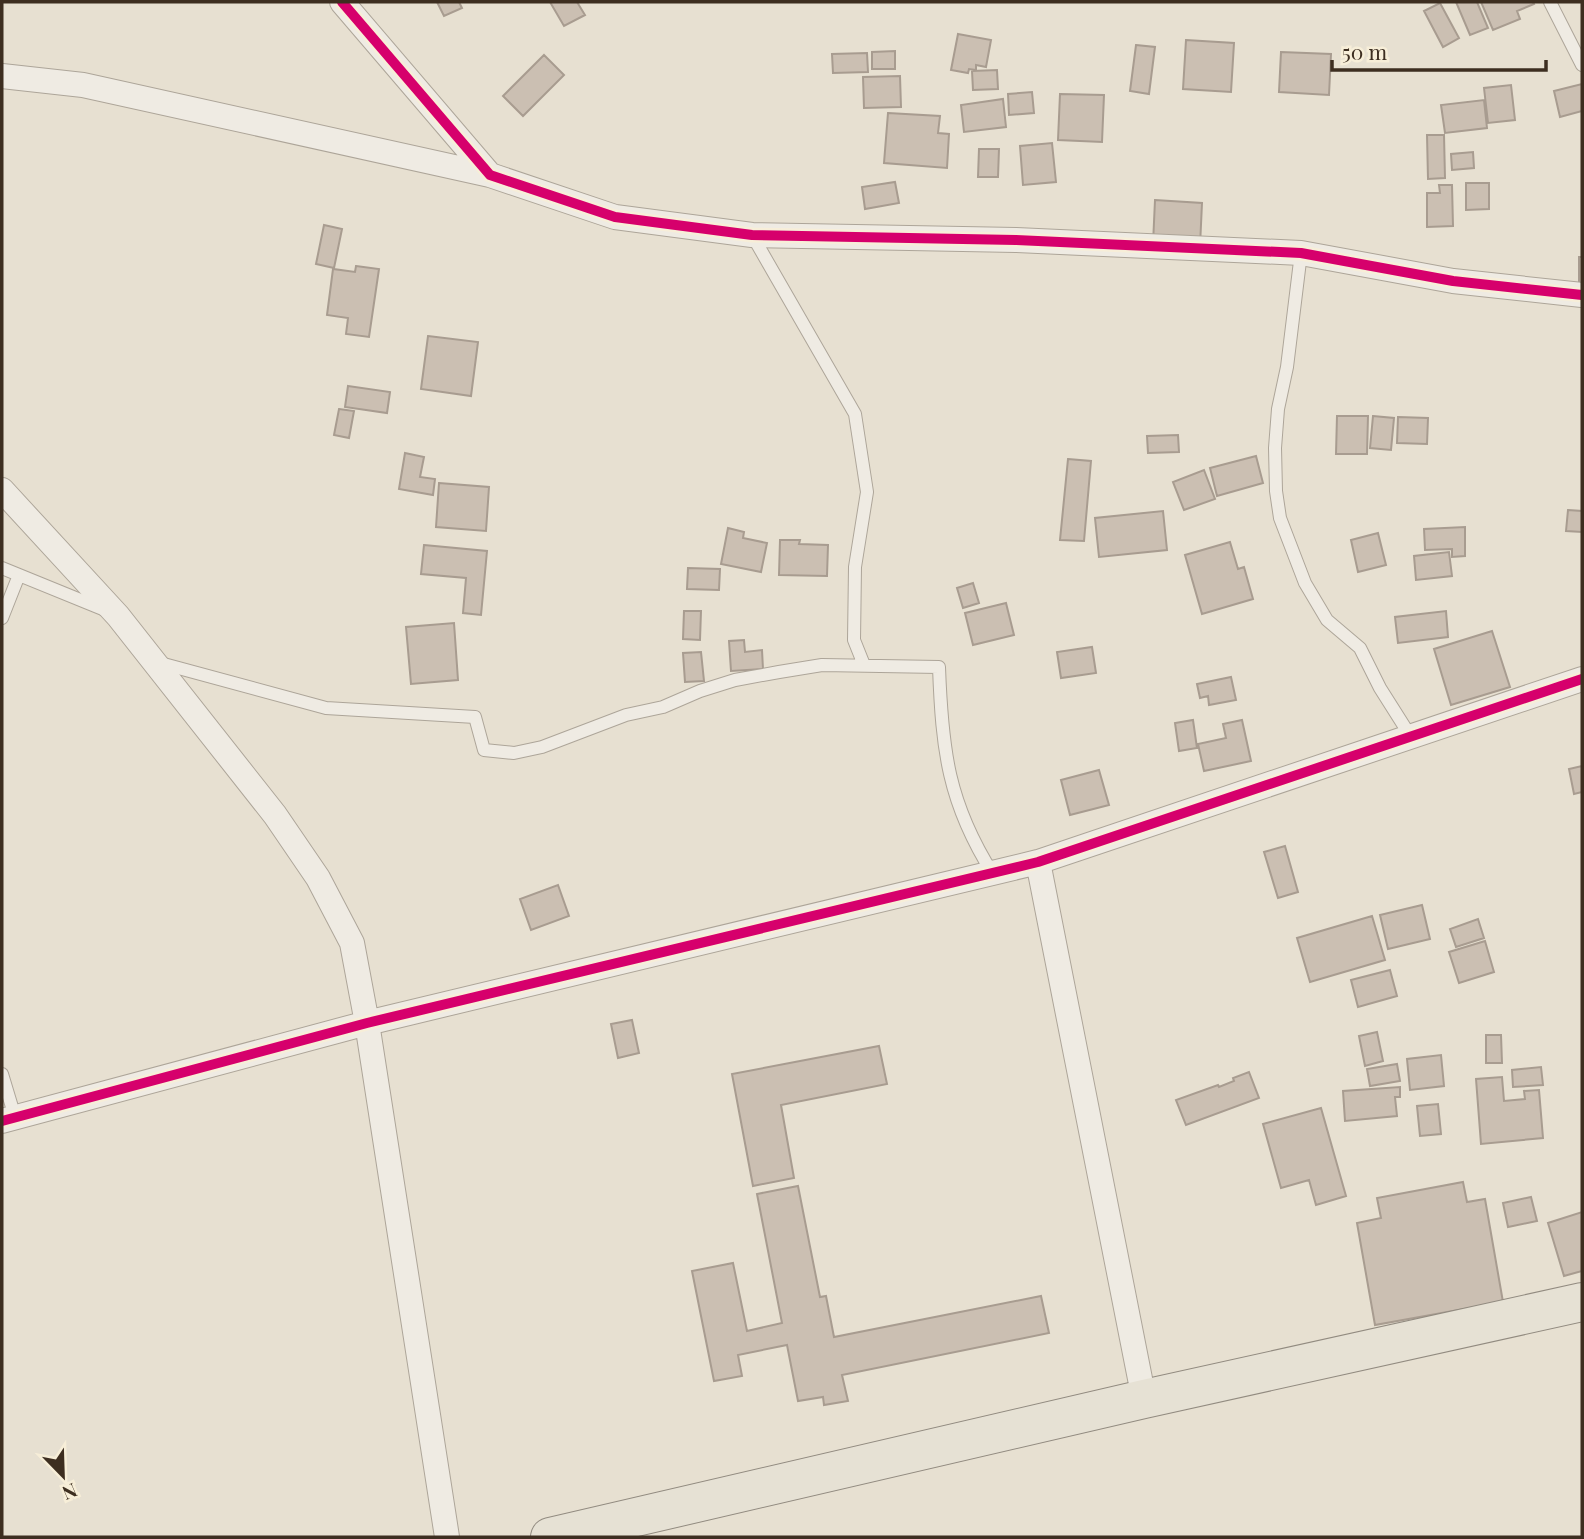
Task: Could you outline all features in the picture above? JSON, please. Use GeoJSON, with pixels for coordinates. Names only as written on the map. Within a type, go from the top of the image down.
{"type":"FeatureCollection","features":[{"type":"Feature","properties":{"kind":"main road"},"geometry":{"type":"LineString","coordinates":[[550,1537],[1144,1399],[1582,1302]]}},
{"type":"Feature","properties":{"kind":"street"},"geometry":{"type":"LineString","coordinates":[[342,2],[490,175]]}},
{"type":"Feature","properties":{"kind":"street"},"geometry":{"type":"LineString","coordinates":[[2,76],[83,85],[490,175],[615,217],[752,235],[1016,240],[1301,253],[1453,281],[1582,295]]}},
{"type":"Feature","properties":{"kind":"street"},"geometry":{"type":"LineString","coordinates":[[2,490],[118,616],[275,815],[318,877],[352,943],[367,1023],[447,1537]]}},
{"type":"Feature","properties":{"kind":"street"},"geometry":{"type":"LineString","coordinates":[[9,1119],[367,1023],[993,875],[1582,679]]}},
{"type":"Feature","properties":{"kind":"street"},"geometry":{"type":"LineString","coordinates":[[1038,862],[1144,1399]]}},
{"type":"Feature","properties":{"kind":"lane"},"geometry":{"type":"LineString","coordinates":[[1550,2],[1582,65]]}},
{"type":"Feature","properties":{"kind":"lane"},"geometry":{"type":"LineString","coordinates":[[752,235],[855,414],[867,492],[855,567],[854,640],[864,665]]}},
{"type":"Feature","properties":{"kind":"lane"},"geometry":{"type":"LineString","coordinates":[[1301,253],[1275,448],[1280,518],[1305,583],[1327,620],[1360,648],[1380,688],[1411,737]]}},
{"type":"Feature","properties":{"kind":"lane"},"geometry":{"type":"LineString","coordinates":[[2,568],[118,616]]}},
{"type":"Feature","properties":{"kind":"lane"},"geometry":{"type":"LineString","coordinates":[[2,618],[19,575]]}},
{"type":"Feature","properties":{"kind":"lane"},"geometry":{"type":"LineString","coordinates":[[155,662],[326,708],[475,717],[484,750],[514,752],[542,747],[626,715],[663,707],[735,680],[822,665],[939,667],[943,737],[949,776],[959,811],[993,875]]}},
{"type":"Feature","properties":{"kind":"lane"},"geometry":{"type":"LineString","coordinates":[[2,1074],[9,1119]]}},
{"type":"Feature","properties":{"kind":"building"},"geometry":{"type":"Polygon","coordinates":[[[437,2],[459,2],[462,8],[444,16],[437,2]]]}},
{"type":"Feature","properties":{"kind":"building"},"geometry":{"type":"Polygon","coordinates":[[[550,2],[577,2],[585,15],[564,26],[550,2]]]}},
{"type":"Feature","properties":{"kind":"building"},"geometry":{"type":"Polygon","coordinates":[[[1456,2],[1477,2],[1488,28],[1470,35],[1456,2]]]}},
{"type":"Feature","properties":{"kind":"building"},"geometry":{"type":"Polygon","coordinates":[[[1481,2],[1534,4],[1517,11],[1520,19],[1493,30],[1481,2]]]}},
{"type":"Feature","properties":{"kind":"building"},"geometry":{"type":"Polygon","coordinates":[[[1440,3],[1459,38],[1443,47],[1424,11],[1440,3]]]}},
{"type":"Feature","properties":{"kind":"building"},"geometry":{"type":"Polygon","coordinates":[[[958,34],[991,40],[986,67],[976,65],[976,70],[969,69],[968,73],[951,70],[958,34]]]}},
{"type":"Feature","properties":{"kind":"building"},"geometry":{"type":"Polygon","coordinates":[[[1186,40],[1234,43],[1231,92],[1183,89],[1186,40]]]}},
{"type":"Feature","properties":{"kind":"building"},"geometry":{"type":"Polygon","coordinates":[[[1136,45],[1155,47],[1149,94],[1130,91],[1136,45]]]}},
{"type":"Feature","properties":{"kind":"building"},"geometry":{"type":"Polygon","coordinates":[[[895,51],[895,69],[872,69],[872,52],[895,51]]]}},
{"type":"Feature","properties":{"kind":"building"},"geometry":{"type":"Polygon","coordinates":[[[1281,52],[1331,54],[1329,95],[1279,92],[1281,52]]]}},
{"type":"Feature","properties":{"kind":"building"},"geometry":{"type":"Polygon","coordinates":[[[867,53],[868,72],[833,73],[832,54],[867,53]]]}},
{"type":"Feature","properties":{"kind":"building"},"geometry":{"type":"Polygon","coordinates":[[[544,55],[564,75],[523,116],[503,96],[544,55]]]}},
{"type":"Feature","properties":{"kind":"building"},"geometry":{"type":"Polygon","coordinates":[[[997,70],[998,89],[973,90],[972,71],[997,70]]]}},
{"type":"Feature","properties":{"kind":"building"},"geometry":{"type":"Polygon","coordinates":[[[900,76],[901,107],[864,108],[863,77],[900,76]]]}},
{"type":"Feature","properties":{"kind":"building"},"geometry":{"type":"Polygon","coordinates":[[[1582,84],[1582,111],[1560,117],[1554,91],[1582,84]]]}},
{"type":"Feature","properties":{"kind":"building"},"geometry":{"type":"Polygon","coordinates":[[[1511,85],[1515,120],[1488,123],[1484,88],[1511,85]]]}},
{"type":"Feature","properties":{"kind":"building"},"geometry":{"type":"Polygon","coordinates":[[[1032,92],[1034,113],[1009,115],[1008,94],[1032,92]]]}},
{"type":"Feature","properties":{"kind":"building"},"geometry":{"type":"Polygon","coordinates":[[[1060,94],[1104,95],[1102,142],[1058,140],[1060,94]]]}},
{"type":"Feature","properties":{"kind":"building"},"geometry":{"type":"Polygon","coordinates":[[[1003,99],[1006,127],[964,132],[961,105],[1003,99]]]}},
{"type":"Feature","properties":{"kind":"building"},"geometry":{"type":"Polygon","coordinates":[[[1484,100],[1487,128],[1445,133],[1441,105],[1484,100]]]}},
{"type":"Feature","properties":{"kind":"building"},"geometry":{"type":"Polygon","coordinates":[[[888,113],[940,116],[938,133],[949,134],[947,168],[884,163],[888,113]]]}},
{"type":"Feature","properties":{"kind":"building"},"geometry":{"type":"Polygon","coordinates":[[[1427,135],[1444,135],[1445,178],[1428,179],[1427,135]]]}},
{"type":"Feature","properties":{"kind":"building"},"geometry":{"type":"Polygon","coordinates":[[[1052,143],[1056,182],[1023,185],[1020,146],[1052,143]]]}},
{"type":"Feature","properties":{"kind":"building"},"geometry":{"type":"Polygon","coordinates":[[[979,149],[999,149],[998,177],[978,177],[979,149]]]}},
{"type":"Feature","properties":{"kind":"building"},"geometry":{"type":"Polygon","coordinates":[[[1473,152],[1474,168],[1452,170],[1451,154],[1473,152]]]}},
{"type":"Feature","properties":{"kind":"building"},"geometry":{"type":"Polygon","coordinates":[[[895,182],[899,203],[865,209],[862,187],[895,182]]]}},
{"type":"Feature","properties":{"kind":"building"},"geometry":{"type":"Polygon","coordinates":[[[1466,183],[1489,183],[1489,209],[1466,210],[1466,183]]]}},
{"type":"Feature","properties":{"kind":"building"},"geometry":{"type":"Polygon","coordinates":[[[1439,185],[1452,185],[1453,226],[1427,227],[1427,193],[1440,193],[1439,185]]]}},
{"type":"Feature","properties":{"kind":"building"},"geometry":{"type":"Polygon","coordinates":[[[1155,200],[1202,203],[1200,246],[1153,244],[1155,200]]]}},
{"type":"Feature","properties":{"kind":"building"},"geometry":{"type":"Polygon","coordinates":[[[324,225],[342,229],[334,268],[316,264],[324,225]]]}},
{"type":"Feature","properties":{"kind":"building"},"geometry":{"type":"Polygon","coordinates":[[[1579,257],[1582,257],[1582,286],[1579,286],[1579,257]]]}},
{"type":"Feature","properties":{"kind":"building"},"geometry":{"type":"Polygon","coordinates":[[[356,266],[379,269],[369,337],[346,334],[348,318],[327,315],[333,269],[355,272],[356,266]]]}},
{"type":"Feature","properties":{"kind":"building"},"geometry":{"type":"Polygon","coordinates":[[[428,336],[478,342],[471,396],[421,389],[428,336]]]}},
{"type":"Feature","properties":{"kind":"building"},"geometry":{"type":"Polygon","coordinates":[[[348,386],[390,392],[387,413],[345,407],[348,386]]]}},
{"type":"Feature","properties":{"kind":"building"},"geometry":{"type":"Polygon","coordinates":[[[339,409],[354,411],[349,438],[334,435],[339,409]]]}},
{"type":"Feature","properties":{"kind":"building"},"geometry":{"type":"Polygon","coordinates":[[[1337,416],[1368,416],[1367,454],[1336,454],[1337,416]]]}},
{"type":"Feature","properties":{"kind":"building"},"geometry":{"type":"Polygon","coordinates":[[[1373,416],[1394,418],[1391,450],[1370,448],[1373,416]]]}},
{"type":"Feature","properties":{"kind":"building"},"geometry":{"type":"Polygon","coordinates":[[[1398,417],[1428,418],[1427,444],[1397,443],[1398,417]]]}},
{"type":"Feature","properties":{"kind":"building"},"geometry":{"type":"Polygon","coordinates":[[[1178,435],[1179,452],[1148,453],[1147,436],[1178,435]]]}},
{"type":"Feature","properties":{"kind":"building"},"geometry":{"type":"Polygon","coordinates":[[[405,453],[424,457],[420,477],[435,479],[433,495],[399,489],[405,453]]]}},
{"type":"Feature","properties":{"kind":"building"},"geometry":{"type":"Polygon","coordinates":[[[1256,456],[1263,483],[1217,496],[1210,468],[1256,456]]]}},
{"type":"Feature","properties":{"kind":"building"},"geometry":{"type":"Polygon","coordinates":[[[1068,459],[1091,461],[1084,541],[1060,540],[1068,459]]]}},
{"type":"Feature","properties":{"kind":"building"},"geometry":{"type":"Polygon","coordinates":[[[1204,470],[1215,499],[1184,510],[1173,482],[1204,470]]]}},
{"type":"Feature","properties":{"kind":"building"},"geometry":{"type":"Polygon","coordinates":[[[439,483],[489,487],[486,531],[436,527],[439,483]]]}},
{"type":"Feature","properties":{"kind":"building"},"geometry":{"type":"Polygon","coordinates":[[[1568,510],[1582,511],[1582,532],[1566,531],[1568,510]]]}},
{"type":"Feature","properties":{"kind":"building"},"geometry":{"type":"Polygon","coordinates":[[[1163,511],[1167,550],[1099,557],[1095,518],[1163,511]]]}},
{"type":"Feature","properties":{"kind":"building"},"geometry":{"type":"Polygon","coordinates":[[[1465,527],[1465,556],[1452,557],[1452,549],[1425,550],[1424,529],[1465,527]]]}},
{"type":"Feature","properties":{"kind":"building"},"geometry":{"type":"Polygon","coordinates":[[[728,528],[744,532],[743,538],[767,543],[761,572],[721,564],[728,528]]]}},
{"type":"Feature","properties":{"kind":"building"},"geometry":{"type":"Polygon","coordinates":[[[1378,533],[1386,565],[1358,572],[1351,540],[1378,533]]]}},
{"type":"Feature","properties":{"kind":"building"},"geometry":{"type":"Polygon","coordinates":[[[780,540],[828,545],[827,576],[779,575],[780,540]]]}},
{"type":"Feature","properties":{"kind":"building"},"geometry":{"type":"Polygon","coordinates":[[[1230,542],[1238,569],[1244,567],[1253,599],[1202,614],[1185,555],[1230,542]]]}},
{"type":"Feature","properties":{"kind":"building"},"geometry":{"type":"Polygon","coordinates":[[[424,545],[487,551],[481,615],[463,613],[466,578],[421,574],[424,545]]]}},
{"type":"Feature","properties":{"kind":"building"},"geometry":{"type":"Polygon","coordinates":[[[1449,552],[1452,576],[1416,580],[1414,556],[1449,552]]]}},
{"type":"Feature","properties":{"kind":"building"},"geometry":{"type":"Polygon","coordinates":[[[688,568],[720,569],[719,590],[687,589],[688,568]]]}},
{"type":"Feature","properties":{"kind":"building"},"geometry":{"type":"Polygon","coordinates":[[[973,583],[979,603],[963,608],[957,588],[973,583]]]}},
{"type":"Feature","properties":{"kind":"building"},"geometry":{"type":"Polygon","coordinates":[[[1006,603],[1014,635],[973,645],[965,613],[1006,603]]]}},
{"type":"Feature","properties":{"kind":"building"},"geometry":{"type":"Polygon","coordinates":[[[684,611],[701,611],[700,640],[683,639],[684,611]]]}},
{"type":"Feature","properties":{"kind":"building"},"geometry":{"type":"Polygon","coordinates":[[[1446,611],[1448,637],[1398,643],[1395,617],[1446,611]]]}},
{"type":"Feature","properties":{"kind":"building"},"geometry":{"type":"Polygon","coordinates":[[[454,623],[458,680],[411,684],[406,627],[454,623]]]}},
{"type":"Feature","properties":{"kind":"building"},"geometry":{"type":"Polygon","coordinates":[[[1492,631],[1510,687],[1451,705],[1434,649],[1492,631]]]}},
{"type":"Feature","properties":{"kind":"building"},"geometry":{"type":"Polygon","coordinates":[[[744,640],[745,652],[762,650],[763,669],[731,671],[729,641],[744,640]]]}},
{"type":"Feature","properties":{"kind":"building"},"geometry":{"type":"Polygon","coordinates":[[[1092,647],[1096,673],[1061,678],[1057,652],[1092,647]]]}},
{"type":"Feature","properties":{"kind":"building"},"geometry":{"type":"Polygon","coordinates":[[[701,652],[704,681],[685,682],[683,653],[701,652]]]}},
{"type":"Feature","properties":{"kind":"building"},"geometry":{"type":"Polygon","coordinates":[[[1231,677],[1236,700],[1209,705],[1208,696],[1200,698],[1197,684],[1231,677]]]}},
{"type":"Feature","properties":{"kind":"building"},"geometry":{"type":"Polygon","coordinates":[[[1193,720],[1197,748],[1179,751],[1175,723],[1193,720]]]}},
{"type":"Feature","properties":{"kind":"building"},"geometry":{"type":"Polygon","coordinates":[[[1242,720],[1251,761],[1204,771],[1198,744],[1226,738],[1223,724],[1242,720]]]}},
{"type":"Feature","properties":{"kind":"building"},"geometry":{"type":"Polygon","coordinates":[[[1582,766],[1582,792],[1574,794],[1569,769],[1582,766]]]}},
{"type":"Feature","properties":{"kind":"building"},"geometry":{"type":"Polygon","coordinates":[[[1099,770],[1109,805],[1070,815],[1061,780],[1099,770]]]}},
{"type":"Feature","properties":{"kind":"building"},"geometry":{"type":"Polygon","coordinates":[[[1285,846],[1298,892],[1278,898],[1264,852],[1285,846]]]}},
{"type":"Feature","properties":{"kind":"building"},"geometry":{"type":"Polygon","coordinates":[[[558,885],[569,916],[531,930],[520,899],[558,885]]]}},
{"type":"Feature","properties":{"kind":"building"},"geometry":{"type":"Polygon","coordinates":[[[1422,905],[1430,939],[1388,949],[1380,915],[1422,905]]]}},
{"type":"Feature","properties":{"kind":"building"},"geometry":{"type":"Polygon","coordinates":[[[1372,916],[1385,960],[1310,982],[1297,938],[1372,916]]]}},
{"type":"Feature","properties":{"kind":"building"},"geometry":{"type":"Polygon","coordinates":[[[1478,919],[1484,938],[1456,947],[1450,929],[1478,919]]]}},
{"type":"Feature","properties":{"kind":"building"},"geometry":{"type":"Polygon","coordinates":[[[1485,941],[1494,972],[1459,983],[1449,952],[1485,941]]]}},
{"type":"Feature","properties":{"kind":"building"},"geometry":{"type":"Polygon","coordinates":[[[1390,970],[1397,996],[1358,1007],[1351,980],[1390,970]]]}},
{"type":"Feature","properties":{"kind":"building"},"geometry":{"type":"Polygon","coordinates":[[[632,1020],[639,1053],[618,1058],[611,1024],[632,1020]]]}},
{"type":"Feature","properties":{"kind":"building"},"geometry":{"type":"Polygon","coordinates":[[[1377,1032],[1383,1061],[1365,1066],[1359,1036],[1377,1032]]]}},
{"type":"Feature","properties":{"kind":"building"},"geometry":{"type":"Polygon","coordinates":[[[1486,1035],[1501,1035],[1502,1063],[1486,1063],[1486,1035]]]}},
{"type":"Feature","properties":{"kind":"building"},"geometry":{"type":"Polygon","coordinates":[[[879,1046],[887,1084],[781,1105],[794,1178],[753,1186],[732,1074],[879,1046]]]}},
{"type":"Feature","properties":{"kind":"building"},"geometry":{"type":"Polygon","coordinates":[[[1441,1055],[1444,1086],[1410,1090],[1407,1059],[1441,1055]]]}},
{"type":"Feature","properties":{"kind":"building"},"geometry":{"type":"Polygon","coordinates":[[[1397,1064],[1400,1081],[1370,1086],[1367,1069],[1397,1064]]]}},
{"type":"Feature","properties":{"kind":"building"},"geometry":{"type":"Polygon","coordinates":[[[1541,1067],[1543,1085],[1513,1087],[1512,1070],[1541,1067]]]}},
{"type":"Feature","properties":{"kind":"building"},"geometry":{"type":"Polygon","coordinates":[[[1249,1072],[1259,1098],[1186,1125],[1176,1100],[1218,1085],[1219,1087],[1249,1072]]]}},
{"type":"Feature","properties":{"kind":"building"},"geometry":{"type":"Polygon","coordinates":[[[1502,1077],[1504,1101],[1525,1099],[1524,1091],[1539,1090],[1543,1138],[1481,1144],[1476,1079],[1502,1077]]]}},
{"type":"Feature","properties":{"kind":"building"},"geometry":{"type":"Polygon","coordinates":[[[1400,1087],[1400,1097],[1395,1097],[1397,1116],[1345,1121],[1343,1091],[1400,1087]]]}},
{"type":"Feature","properties":{"kind":"building"},"geometry":{"type":"Polygon","coordinates":[[[1438,1104],[1441,1134],[1420,1136],[1417,1106],[1438,1104]]]}},
{"type":"Feature","properties":{"kind":"building"},"geometry":{"type":"Polygon","coordinates":[[[1321,1108],[1346,1196],[1316,1205],[1309,1180],[1281,1188],[1263,1124],[1321,1108]]]}},
{"type":"Feature","properties":{"kind":"building"},"geometry":{"type":"Polygon","coordinates":[[[1463,1182],[1467,1202],[1485,1199],[1503,1302],[1375,1325],[1357,1223],[1381,1218],[1377,1198],[1463,1182]]]}},
{"type":"Feature","properties":{"kind":"building"},"geometry":{"type":"Polygon","coordinates":[[[798,1186],[820,1297],[826,1296],[834,1337],[1041,1296],[1049,1333],[842,1375],[848,1401],[824,1405],[823,1397],[798,1401],[787,1345],[738,1355],[742,1376],[714,1381],[692,1271],[733,1263],[747,1331],[782,1323],[757,1194],[798,1186]]]}},
{"type":"Feature","properties":{"kind":"building"},"geometry":{"type":"Polygon","coordinates":[[[1531,1197],[1537,1221],[1508,1227],[1503,1203],[1531,1197]]]}},
{"type":"Feature","properties":{"kind":"building"},"geometry":{"type":"Polygon","coordinates":[[[1582,1212],[1582,1271],[1564,1276],[1548,1223],[1582,1212]]]}},
{"type":"Feature","properties":{"kind":"cycle path"},"geometry":{"type":"LineString","coordinates":[[342,2],[490,175],[615,217],[752,235],[1016,240],[1301,253],[1453,281],[1582,295]]}},
{"type":"Feature","properties":{"kind":"cycle path"},"geometry":{"type":"LineString","coordinates":[[2,1121],[367,1023],[1038,862],[1582,679]]}}]}
